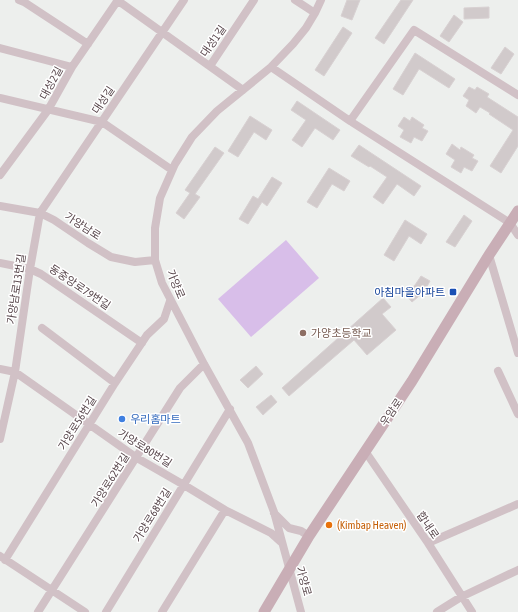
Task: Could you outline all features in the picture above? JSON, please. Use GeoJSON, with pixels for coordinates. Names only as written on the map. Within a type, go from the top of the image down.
{"type":"FeatureCollection","features":[{"type":"Feature","properties":{"kind":"main road","name":"우암로"},"geometry":{"type":"LineString","coordinates":[[264,612],[309,536],[412,381],[488,255],[518,211]]}},
{"type":"Feature","properties":{"kind":"street"},"geometry":{"type":"LineString","coordinates":[[19,0],[88,44]]}},
{"type":"Feature","properties":{"kind":"street","name":"대성2길"},"geometry":{"type":"LineString","coordinates":[[0,175],[48,110],[72,67],[118,0]]}},
{"type":"Feature","properties":{"kind":"street","name":"대성1길"},"geometry":{"type":"LineString","coordinates":[[118,0],[210,66],[254,0]]}},
{"type":"Feature","properties":{"kind":"street","name":"대성길"},"geometry":{"type":"LineString","coordinates":[[40,212],[184,0]]}},
{"type":"Feature","properties":{"kind":"street"},"geometry":{"type":"LineString","coordinates":[[295,0],[315,13]]}},
{"type":"Feature","properties":{"kind":"street","name":"가양로"},"geometry":{"type":"LineString","coordinates":[[302,612],[274,512],[248,443],[170,301],[154,260],[155,228],[160,198],[175,164],[192,137],[217,111],[271,67],[306,28],[321,0]]}},
{"type":"Feature","properties":{"kind":"street"},"geometry":{"type":"LineString","coordinates":[[350,121],[414,30],[518,95]]}},
{"type":"Feature","properties":{"kind":"street"},"geometry":{"type":"LineString","coordinates":[[0,48],[72,67]]}},
{"type":"Feature","properties":{"kind":"street"},"geometry":{"type":"LineString","coordinates":[[210,66],[243,90]]}},
{"type":"Feature","properties":{"kind":"street"},"geometry":{"type":"LineString","coordinates":[[271,67],[350,121],[510,223],[518,235]]}},
{"type":"Feature","properties":{"kind":"street"},"geometry":{"type":"LineString","coordinates":[[0,98],[102,122],[172,170]]}},
{"type":"Feature","properties":{"kind":"street","name":"가양남로"},"geometry":{"type":"LineString","coordinates":[[0,206],[40,212],[111,257],[135,262],[154,260]]}},
{"type":"Feature","properties":{"kind":"street","name":"가양남로13번길"},"geometry":{"type":"LineString","coordinates":[[0,439],[15,372],[40,212]]}},
{"type":"Feature","properties":{"kind":"street"},"geometry":{"type":"LineString","coordinates":[[488,255],[518,351]]}},
{"type":"Feature","properties":{"kind":"street","name":"동중앙로79번길"},"geometry":{"type":"LineString","coordinates":[[0,263],[30,269],[41,274],[142,343]]}},
{"type":"Feature","properties":{"kind":"street","name":"가양로56번길"},"geometry":{"type":"LineString","coordinates":[[3,558],[147,335],[164,320],[170,301]]}},
{"type":"Feature","properties":{"kind":"street"},"geometry":{"type":"LineString","coordinates":[[42,328],[115,384]]}},
{"type":"Feature","properties":{"kind":"street","name":"가양로62번길"},"geometry":{"type":"LineString","coordinates":[[38,612],[180,388],[204,364]]}},
{"type":"Feature","properties":{"kind":"street","name":"가양로80번길"},"geometry":{"type":"LineString","coordinates":[[0,370],[15,372],[137,458],[224,510],[271,533],[282,542]]}},
{"type":"Feature","properties":{"kind":"street"},"geometry":{"type":"LineString","coordinates":[[498,372],[518,414]]}},
{"type":"Feature","properties":{"kind":"street","name":"가양로68번길"},"geometry":{"type":"LineString","coordinates":[[106,612],[230,409]]}},
{"type":"Feature","properties":{"kind":"street","name":"합내로"},"geometry":{"type":"LineString","coordinates":[[365,451],[428,543],[461,597],[472,612]]}},
{"type":"Feature","properties":{"kind":"street"},"geometry":{"type":"LineString","coordinates":[[428,543],[518,504]]}},
{"type":"Feature","properties":{"kind":"street"},"geometry":{"type":"LineString","coordinates":[[162,612],[224,510]]}},
{"type":"Feature","properties":{"kind":"street"},"geometry":{"type":"LineString","coordinates":[[274,512],[289,528],[301,531],[309,536]]}},
{"type":"Feature","properties":{"kind":"street"},"geometry":{"type":"LineString","coordinates":[[3,558],[84,612]]}},
{"type":"Feature","properties":{"kind":"street"},"geometry":{"type":"LineString","coordinates":[[437,612],[461,597],[518,570]]}},
{"type":"Feature","properties":{"kind":"shaded area"},"geometry":{"type":"Polygon","coordinates":[[[286,240],[319,278],[251,337],[218,299],[286,240]]]}},
{"type":"Feature","properties":{"kind":"building"},"geometry":{"type":"Polygon","coordinates":[[[347,0],[360,0],[352,20],[341,16],[347,0]]]}},
{"type":"Feature","properties":{"kind":"building"},"geometry":{"type":"Polygon","coordinates":[[[401,0],[413,0],[384,44],[375,38],[401,0]]]}},
{"type":"Feature","properties":{"kind":"building"},"geometry":{"type":"Polygon","coordinates":[[[489,7],[489,18],[464,19],[464,8],[489,7]]]}},
{"type":"Feature","properties":{"kind":"building"},"geometry":{"type":"Polygon","coordinates":[[[454,15],[463,22],[449,42],[440,36],[454,15]]]}},
{"type":"Feature","properties":{"kind":"building"},"geometry":{"type":"Polygon","coordinates":[[[343,27],[352,33],[324,76],[315,70],[343,27]]]}},
{"type":"Feature","properties":{"kind":"building"},"geometry":{"type":"Polygon","coordinates":[[[505,47],[514,54],[501,74],[491,68],[505,47]]]}},
{"type":"Feature","properties":{"kind":"building"},"geometry":{"type":"Polygon","coordinates":[[[415,53],[455,79],[449,88],[419,69],[403,95],[393,89],[415,53]]]}},
{"type":"Feature","properties":{"kind":"building"},"geometry":{"type":"Polygon","coordinates":[[[469,87],[475,90],[477,87],[489,94],[487,97],[518,117],[518,146],[501,173],[490,166],[513,130],[480,107],[476,113],[466,106],[469,100],[463,96],[469,87]]]}},
{"type":"Feature","properties":{"kind":"building"},"geometry":{"type":"Polygon","coordinates":[[[297,101],[340,130],[333,140],[315,128],[302,147],[292,140],[306,120],[291,110],[297,101]]]}},
{"type":"Feature","properties":{"kind":"building"},"geometry":{"type":"Polygon","coordinates":[[[250,116],[272,130],[266,140],[254,132],[238,157],[228,151],[250,116]]]}},
{"type":"Feature","properties":{"kind":"building"},"geometry":{"type":"Polygon","coordinates":[[[404,117],[410,121],[412,117],[424,125],[422,128],[428,131],[422,141],[414,137],[411,143],[400,137],[404,130],[398,126],[404,117]]]}},
{"type":"Feature","properties":{"kind":"building"},"geometry":{"type":"Polygon","coordinates":[[[452,144],[460,150],[461,147],[474,155],[472,158],[478,161],[472,171],[464,167],[461,173],[451,167],[455,160],[446,154],[452,144]]]}},
{"type":"Feature","properties":{"kind":"building"},"geometry":{"type":"Polygon","coordinates":[[[359,145],[421,186],[414,196],[397,184],[383,204],[373,197],[387,177],[351,156],[359,145]]]}},
{"type":"Feature","properties":{"kind":"building"},"geometry":{"type":"Polygon","coordinates":[[[215,147],[224,153],[195,194],[200,197],[184,219],[176,213],[190,193],[185,190],[215,147]]]}},
{"type":"Feature","properties":{"kind":"building"},"geometry":{"type":"Polygon","coordinates":[[[329,168],[350,181],[344,191],[332,184],[317,208],[307,202],[329,168]]]}},
{"type":"Feature","properties":{"kind":"building"},"geometry":{"type":"Polygon","coordinates":[[[272,177],[282,183],[267,206],[262,202],[248,224],[239,219],[253,196],[258,199],[272,177]]]}},
{"type":"Feature","properties":{"kind":"building"},"geometry":{"type":"Polygon","coordinates":[[[464,215],[472,221],[455,247],[446,242],[464,215]]]}},
{"type":"Feature","properties":{"kind":"building"},"geometry":{"type":"Polygon","coordinates":[[[405,220],[427,234],[421,244],[409,236],[394,261],[384,255],[405,220]]]}},
{"type":"Feature","properties":{"kind":"building"},"geometry":{"type":"Polygon","coordinates":[[[421,276],[430,281],[424,292],[412,302],[405,294],[415,285],[421,276]]]}},
{"type":"Feature","properties":{"kind":"building"},"geometry":{"type":"Polygon","coordinates":[[[383,298],[391,307],[382,314],[396,330],[367,355],[354,340],[289,396],[282,388],[383,298]]]}},
{"type":"Feature","properties":{"kind":"building"},"geometry":{"type":"Polygon","coordinates":[[[256,366],[263,374],[248,388],[240,380],[256,366]]]}},
{"type":"Feature","properties":{"kind":"building"},"geometry":{"type":"Polygon","coordinates":[[[271,395],[277,402],[263,415],[256,407],[271,395]]]}},
{"type":"Feature","properties":{"kind":"place","name":"아침마을아파트"},"geometry":{"type":"Point","coordinates":[453,292]}},
{"type":"Feature","properties":{"kind":"place","name":"가양초등학교"},"geometry":{"type":"Point","coordinates":[303,333]}},
{"type":"Feature","properties":{"kind":"place","name":"우리홈마트"},"geometry":{"type":"Point","coordinates":[122,419]}},
{"type":"Feature","properties":{"kind":"place","name":"(Kimbap Heaven)"},"geometry":{"type":"Point","coordinates":[329,525]}}]}
